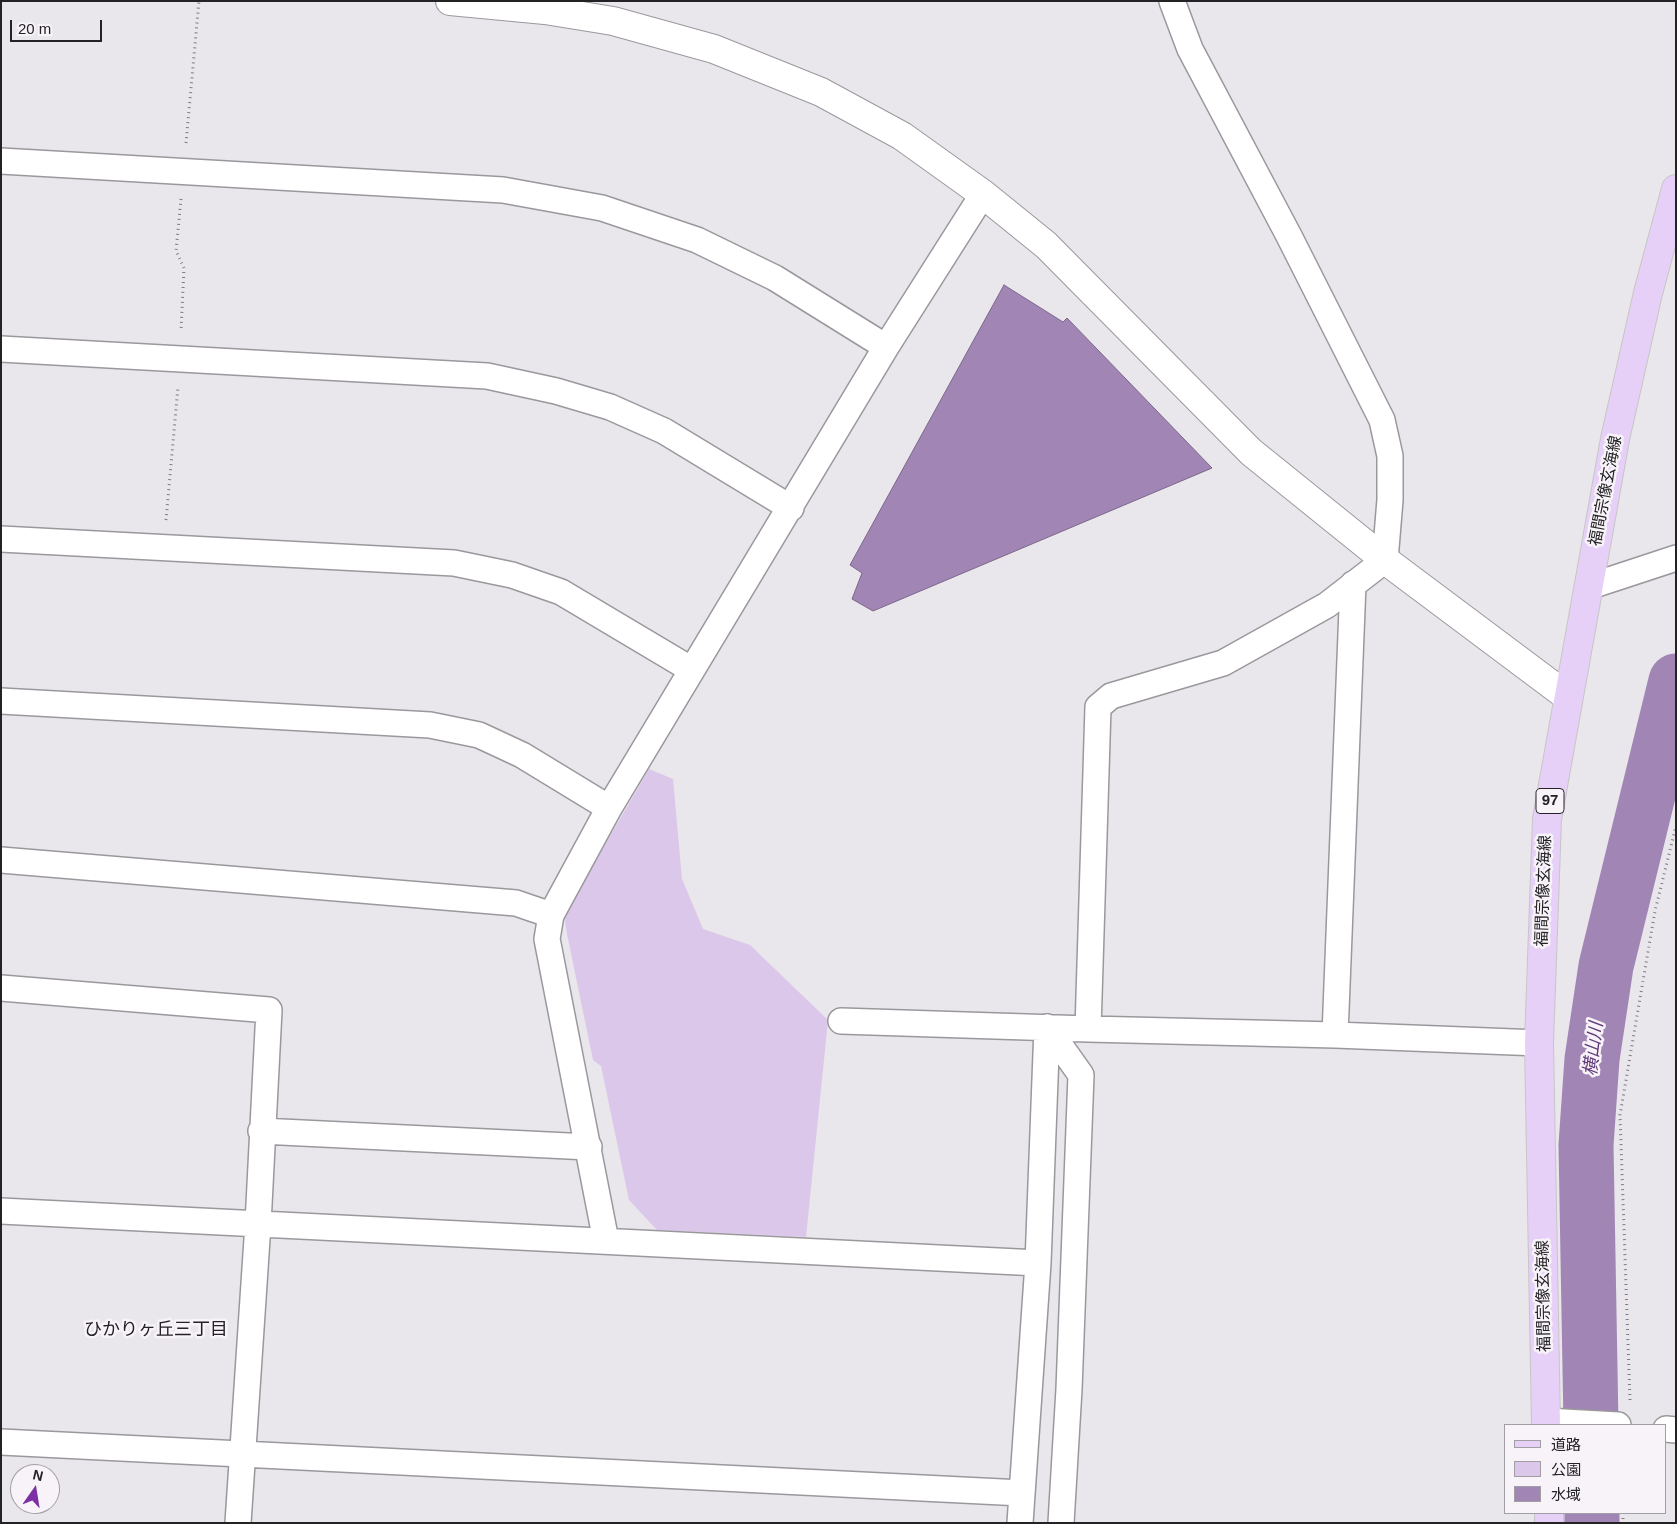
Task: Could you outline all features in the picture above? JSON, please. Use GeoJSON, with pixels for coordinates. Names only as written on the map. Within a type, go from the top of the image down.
{"type":"FeatureCollection","features":[{"type":"Feature","properties":{"kind":"main road","name":"福間宗像玄海線"},"geometry":{"type":"LineString","coordinates":[[1546,1423],[1539,1043],[1546,819],[1615,439],[1648,293],[1676,189]]}},
{"type":"Feature","properties":{"kind":"street"},"geometry":{"type":"LineString","coordinates":[[450,1],[545,10],[612,21],[714,49],[821,92],[902,136],[983,194],[1046,245],[1251,452],[1385,560],[1568,697]]}},
{"type":"Feature","properties":{"kind":"street"},"geometry":{"type":"LineString","coordinates":[[1088,1029],[1098,707],[1111,696],[1223,662],[1327,605],[1385,560],[1390,500],[1390,456],[1382,420],[1289,236],[1190,48],[1172,1]]}},
{"type":"Feature","properties":{"kind":"street"},"geometry":{"type":"LineString","coordinates":[[1,161],[503,190],[602,208],[697,240],[776,278],[886,348]]}},
{"type":"Feature","properties":{"kind":"street"},"geometry":{"type":"LineString","coordinates":[[606,1241],[589,1147],[546,939],[551,915],[609,808],[886,348],[983,194]]}},
{"type":"Feature","properties":{"kind":"street"},"geometry":{"type":"LineString","coordinates":[[1,349],[487,376],[556,391],[610,407],[664,431],[791,508]]}},
{"type":"Feature","properties":{"kind":"street"},"geometry":{"type":"LineString","coordinates":[[1,539],[454,563],[512,575],[561,592],[692,670]]}},
{"type":"Feature","properties":{"kind":"street"},"geometry":{"type":"LineString","coordinates":[[1588,587],[1676,558]]}},
{"type":"Feature","properties":{"kind":"street"},"geometry":{"type":"LineString","coordinates":[[1335,1035],[1354,584]]}},
{"type":"Feature","properties":{"kind":"street"},"geometry":{"type":"LineString","coordinates":[[1,701],[430,725],[479,734],[522,755],[609,808]]}},
{"type":"Feature","properties":{"kind":"street"},"geometry":{"type":"LineString","coordinates":[[1,860],[516,903],[551,915]]}},
{"type":"Feature","properties":{"kind":"street"},"geometry":{"type":"LineString","coordinates":[[1,988],[269,1010],[261,1131],[258,1224],[241,1454],[238,1523]]}},
{"type":"Feature","properties":{"kind":"street"},"geometry":{"type":"LineString","coordinates":[[841,1021],[1335,1035],[1539,1043]]}},
{"type":"Feature","properties":{"kind":"street"},"geometry":{"type":"LineString","coordinates":[[1020,1523],[1038,1263],[1047,1027]]}},
{"type":"Feature","properties":{"kind":"street"},"geometry":{"type":"LineString","coordinates":[[1047,1027],[1081,1075],[1069,1389],[1061,1523]]}},
{"type":"Feature","properties":{"kind":"street"},"geometry":{"type":"LineString","coordinates":[[261,1131],[589,1147]]}},
{"type":"Feature","properties":{"kind":"street"},"geometry":{"type":"LineString","coordinates":[[1,1211],[1038,1263]]}},
{"type":"Feature","properties":{"kind":"street"},"geometry":{"type":"LineString","coordinates":[[1546,1423],[1624,1416]]}},
{"type":"Feature","properties":{"kind":"street"},"geometry":{"type":"LineString","coordinates":[[1,1442],[1022,1493]]}},
{"type":"Feature","properties":{"kind":"path"},"geometry":{"type":"LineString","coordinates":[[164,548],[180,359],[184,268],[176,251],[199,1]]}},
{"type":"Feature","properties":{"kind":"path"},"geometry":{"type":"LineString","coordinates":[[1624,1416],[1628,1370],[1620,1115],[1654,911],[1676,826]]}},
{"type":"Feature","properties":{"kind":"green space"},"geometry":{"type":"Polygon","coordinates":[[[649,769],[673,779],[682,879],[703,929],[750,945],[828,1020],[806,1237],[657,1230],[629,1200],[601,1066],[593,1060],[564,915],[649,769]]]}},
{"type":"Feature","properties":{"kind":"water"},"geometry":{"type":"Polygon","coordinates":[[[1004,285],[1063,322],[1067,318],[1212,468],[873,611],[852,599],[862,573],[850,565],[1004,285]]]}},
{"type":"Feature","properties":{"kind":"waterway","name":"横山川"},"geometry":{"type":"LineString","coordinates":[[1591,1424],[1586,1145],[1592,1059],[1606,966],[1676,681]]}},
{"type":"Feature","properties":{"kind":"waterway","name":"横山川"},"geometry":{"type":"LineString","coordinates":[[1592,1514],[1592,1523]]}},
{"type":"Feature","properties":{"kind":"district","name":"ひかりヶ丘三丁目"},"geometry":{"type":"Point","coordinates":[156,1330]}}]}
